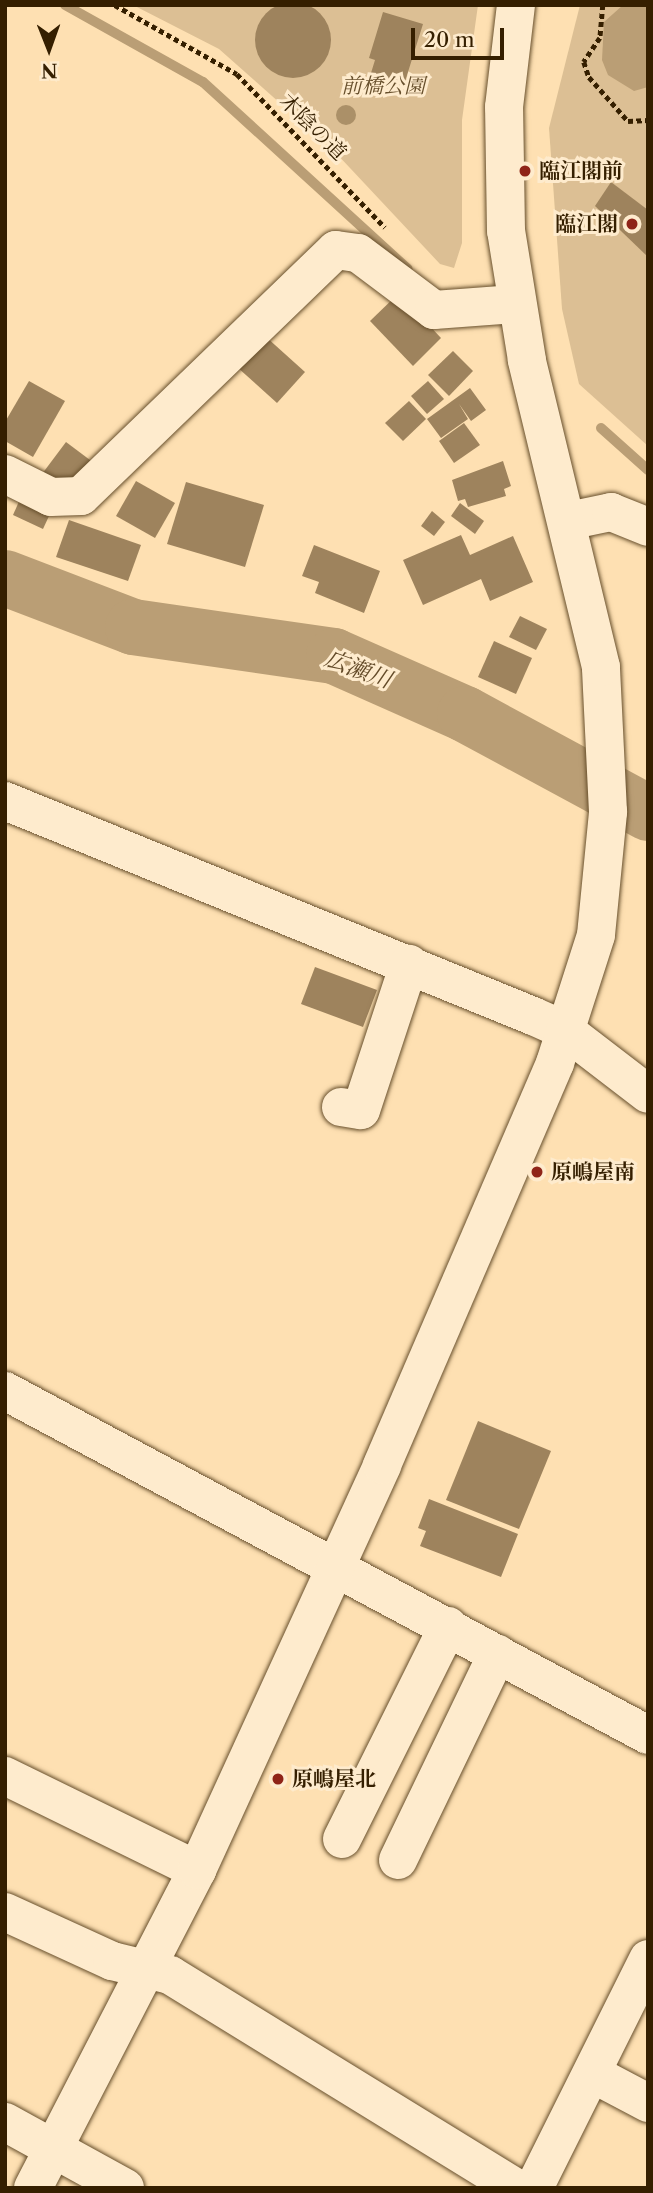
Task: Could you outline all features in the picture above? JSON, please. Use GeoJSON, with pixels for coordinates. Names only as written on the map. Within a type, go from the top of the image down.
{"type":"FeatureCollection","features":[{"type":"Feature","properties":{"kind":"street"},"geometry":{"type":"LineString","coordinates":[[33,2188],[197,1870],[335,1567],[566,1031],[596,935],[607,841],[608,740],[596,635],[514,304],[503,146],[516,5]]}},
{"type":"Feature","properties":{"kind":"street"},"geometry":{"type":"LineString","coordinates":[[5,474],[51,497],[81,496],[336,250],[358,253],[434,310],[514,304]]}},
{"type":"Feature","properties":{"kind":"street"},"geometry":{"type":"LineString","coordinates":[[568,521],[611,512],[648,527]]}},
{"type":"Feature","properties":{"kind":"street"},"geometry":{"type":"LineString","coordinates":[[5,801],[409,964],[566,1031],[648,1094]]}},
{"type":"Feature","properties":{"kind":"street"},"geometry":{"type":"LineString","coordinates":[[341,1107],[361,1110],[409,964]]}},
{"type":"Feature","properties":{"kind":"street"},"geometry":{"type":"LineString","coordinates":[[5,1391],[648,1735]]}},
{"type":"Feature","properties":{"kind":"street"},"geometry":{"type":"LineString","coordinates":[[342,1839],[447,1626]]}},
{"type":"Feature","properties":{"kind":"street"},"geometry":{"type":"LineString","coordinates":[[398,1860],[497,1654]]}},
{"type":"Feature","properties":{"kind":"street"},"geometry":{"type":"LineString","coordinates":[[5,1776],[197,1870]]}},
{"type":"Feature","properties":{"kind":"street"},"geometry":{"type":"LineString","coordinates":[[5,1912],[112,1961],[179,1980],[516,2188]]}},
{"type":"Feature","properties":{"kind":"street"},"geometry":{"type":"LineString","coordinates":[[534,2188],[595,2075],[648,1959]]}},
{"type":"Feature","properties":{"kind":"street"},"geometry":{"type":"LineString","coordinates":[[595,2075],[648,2103]]}},
{"type":"Feature","properties":{"kind":"street"},"geometry":{"type":"LineString","coordinates":[[5,2122],[55,2145],[125,2188]]}},
{"type":"Feature","properties":{"kind":"path","name":"木陰の道"},"geometry":{"type":"LineString","coordinates":[[115,5],[237,75],[396,239]]}},
{"type":"Feature","properties":{"kind":"path"},"geometry":{"type":"LineString","coordinates":[[603,5],[600,38],[584,62],[589,77],[628,121],[648,120]]}},
{"type":"Feature","properties":{"kind":"green space","name":"前橋公園"},"geometry":{"type":"Polygon","coordinates":[[[133,5],[478,5],[462,120],[462,243],[454,268],[440,264],[335,152],[219,49],[133,5]]]}},
{"type":"Feature","properties":{"kind":"green space"},"geometry":{"type":"Polygon","coordinates":[[[580,5],[648,5],[648,446],[579,384],[562,309],[549,128],[580,5]]]}},
{"type":"Feature","properties":{"kind":"shaded area"},"geometry":{"type":"Polygon","coordinates":[[[623,5],[648,5],[648,87],[634,91],[608,75],[602,60],[604,22],[623,5]]]}},
{"type":"Feature","properties":{"kind":"building"},"geometry":{"type":"Polygon","coordinates":[[[293,2],[307,5],[320,13],[328,26],[331,40],[328,54],[320,67],[307,75],[293,78],[279,75],[266,67],[258,54],[255,40],[258,26],[266,13],[279,5],[293,2]]]}},
{"type":"Feature","properties":{"kind":"building"},"geometry":{"type":"Polygon","coordinates":[[[383,12],[423,24],[403,88],[371,73],[375,60],[369,58],[383,12]]]}},
{"type":"Feature","properties":{"kind":"building","name":"臨江閣"},"geometry":{"type":"Polygon","coordinates":[[[611,182],[648,210],[648,257],[595,206],[611,182]]]}},
{"type":"Feature","properties":{"kind":"building"},"geometry":{"type":"Polygon","coordinates":[[[399,293],[441,338],[413,366],[370,321],[399,293]]]}},
{"type":"Feature","properties":{"kind":"building"},"geometry":{"type":"Polygon","coordinates":[[[265,336],[305,372],[277,403],[237,367],[265,336]]]}},
{"type":"Feature","properties":{"kind":"building"},"geometry":{"type":"Polygon","coordinates":[[[453,351],[473,371],[449,396],[428,375],[453,351]]]}},
{"type":"Feature","properties":{"kind":"building"},"geometry":{"type":"Polygon","coordinates":[[[29,381],[65,401],[33,457],[5,441],[5,422],[29,381]]]}},
{"type":"Feature","properties":{"kind":"building"},"geometry":{"type":"Polygon","coordinates":[[[428,381],[444,399],[427,414],[411,396],[428,381]]]}},
{"type":"Feature","properties":{"kind":"building"},"geometry":{"type":"Polygon","coordinates":[[[470,388],[486,410],[471,421],[459,404],[468,419],[441,438],[427,419],[470,388]]]}},
{"type":"Feature","properties":{"kind":"building"},"geometry":{"type":"Polygon","coordinates":[[[409,401],[426,419],[403,441],[385,423],[409,401]]]}},
{"type":"Feature","properties":{"kind":"building"},"geometry":{"type":"Polygon","coordinates":[[[464,423],[480,445],[454,463],[439,441],[464,423]]]}},
{"type":"Feature","properties":{"kind":"building"},"geometry":{"type":"Polygon","coordinates":[[[66,442],[94,463],[70,495],[42,474],[66,442]]]}},
{"type":"Feature","properties":{"kind":"building"},"geometry":{"type":"Polygon","coordinates":[[[503,461],[511,486],[504,489],[506,496],[468,507],[465,499],[458,501],[452,480],[503,461]]]}},
{"type":"Feature","properties":{"kind":"building"},"geometry":{"type":"Polygon","coordinates":[[[136,481],[175,503],[155,538],[116,516],[136,481]]]}},
{"type":"Feature","properties":{"kind":"building"},"geometry":{"type":"Polygon","coordinates":[[[186,482],[264,505],[245,567],[167,544],[186,482]]]}},
{"type":"Feature","properties":{"kind":"building"},"geometry":{"type":"Polygon","coordinates":[[[25,488],[55,503],[43,529],[13,515],[25,488]]]}},
{"type":"Feature","properties":{"kind":"building"},"geometry":{"type":"Polygon","coordinates":[[[460,503],[484,521],[475,534],[451,516],[460,503]]]}},
{"type":"Feature","properties":{"kind":"building"},"geometry":{"type":"Polygon","coordinates":[[[432,511],[445,522],[434,536],[421,526],[432,511]]]}},
{"type":"Feature","properties":{"kind":"building"},"geometry":{"type":"Polygon","coordinates":[[[69,520],[141,545],[128,581],[56,557],[69,520]]]}},
{"type":"Feature","properties":{"kind":"building"},"geometry":{"type":"Polygon","coordinates":[[[461,535],[470,555],[513,536],[533,582],[490,601],[481,579],[423,605],[403,560],[461,535]]]}},
{"type":"Feature","properties":{"kind":"building"},"geometry":{"type":"Polygon","coordinates":[[[314,545],[380,571],[364,613],[315,593],[319,582],[302,576],[314,545]]]}},
{"type":"Feature","properties":{"kind":"building"},"geometry":{"type":"Polygon","coordinates":[[[520,616],[547,629],[536,650],[509,637],[520,616]]]}},
{"type":"Feature","properties":{"kind":"building"},"geometry":{"type":"Polygon","coordinates":[[[494,641],[532,658],[516,694],[478,677],[494,641]]]}},
{"type":"Feature","properties":{"kind":"building"},"geometry":{"type":"Polygon","coordinates":[[[315,967],[377,990],[363,1027],[301,1004],[315,967]]]}},
{"type":"Feature","properties":{"kind":"building"},"geometry":{"type":"Polygon","coordinates":[[[478,1421],[551,1451],[519,1529],[446,1500],[478,1421]]]}},
{"type":"Feature","properties":{"kind":"building"},"geometry":{"type":"Polygon","coordinates":[[[429,1499],[518,1534],[501,1577],[420,1546],[426,1531],[418,1528],[429,1499]]]}},
{"type":"Feature","properties":{"kind":"waterway"},"geometry":{"type":"LineString","coordinates":[[65,5],[203,82],[408,269]]}},
{"type":"Feature","properties":{"kind":"waterway"},"geometry":{"type":"LineString","coordinates":[[601,428],[648,470]]}},
{"type":"Feature","properties":{"kind":"waterway","name":"広瀬川"},"geometry":{"type":"LineString","coordinates":[[5,578],[133,627],[334,656],[465,714],[648,813]]}},
{"type":"Feature","properties":{"kind":"place","name":"臨江閣前"},"geometry":{"type":"Point","coordinates":[525,171]}},
{"type":"Feature","properties":{"kind":"place","name":"臨江閣"},"geometry":{"type":"Point","coordinates":[632,224]}},
{"type":"Feature","properties":{"kind":"place","name":"原嶋屋南"},"geometry":{"type":"Point","coordinates":[537,1172]}},
{"type":"Feature","properties":{"kind":"place","name":"原嶋屋北"},"geometry":{"type":"Point","coordinates":[278,1779]}}]}
